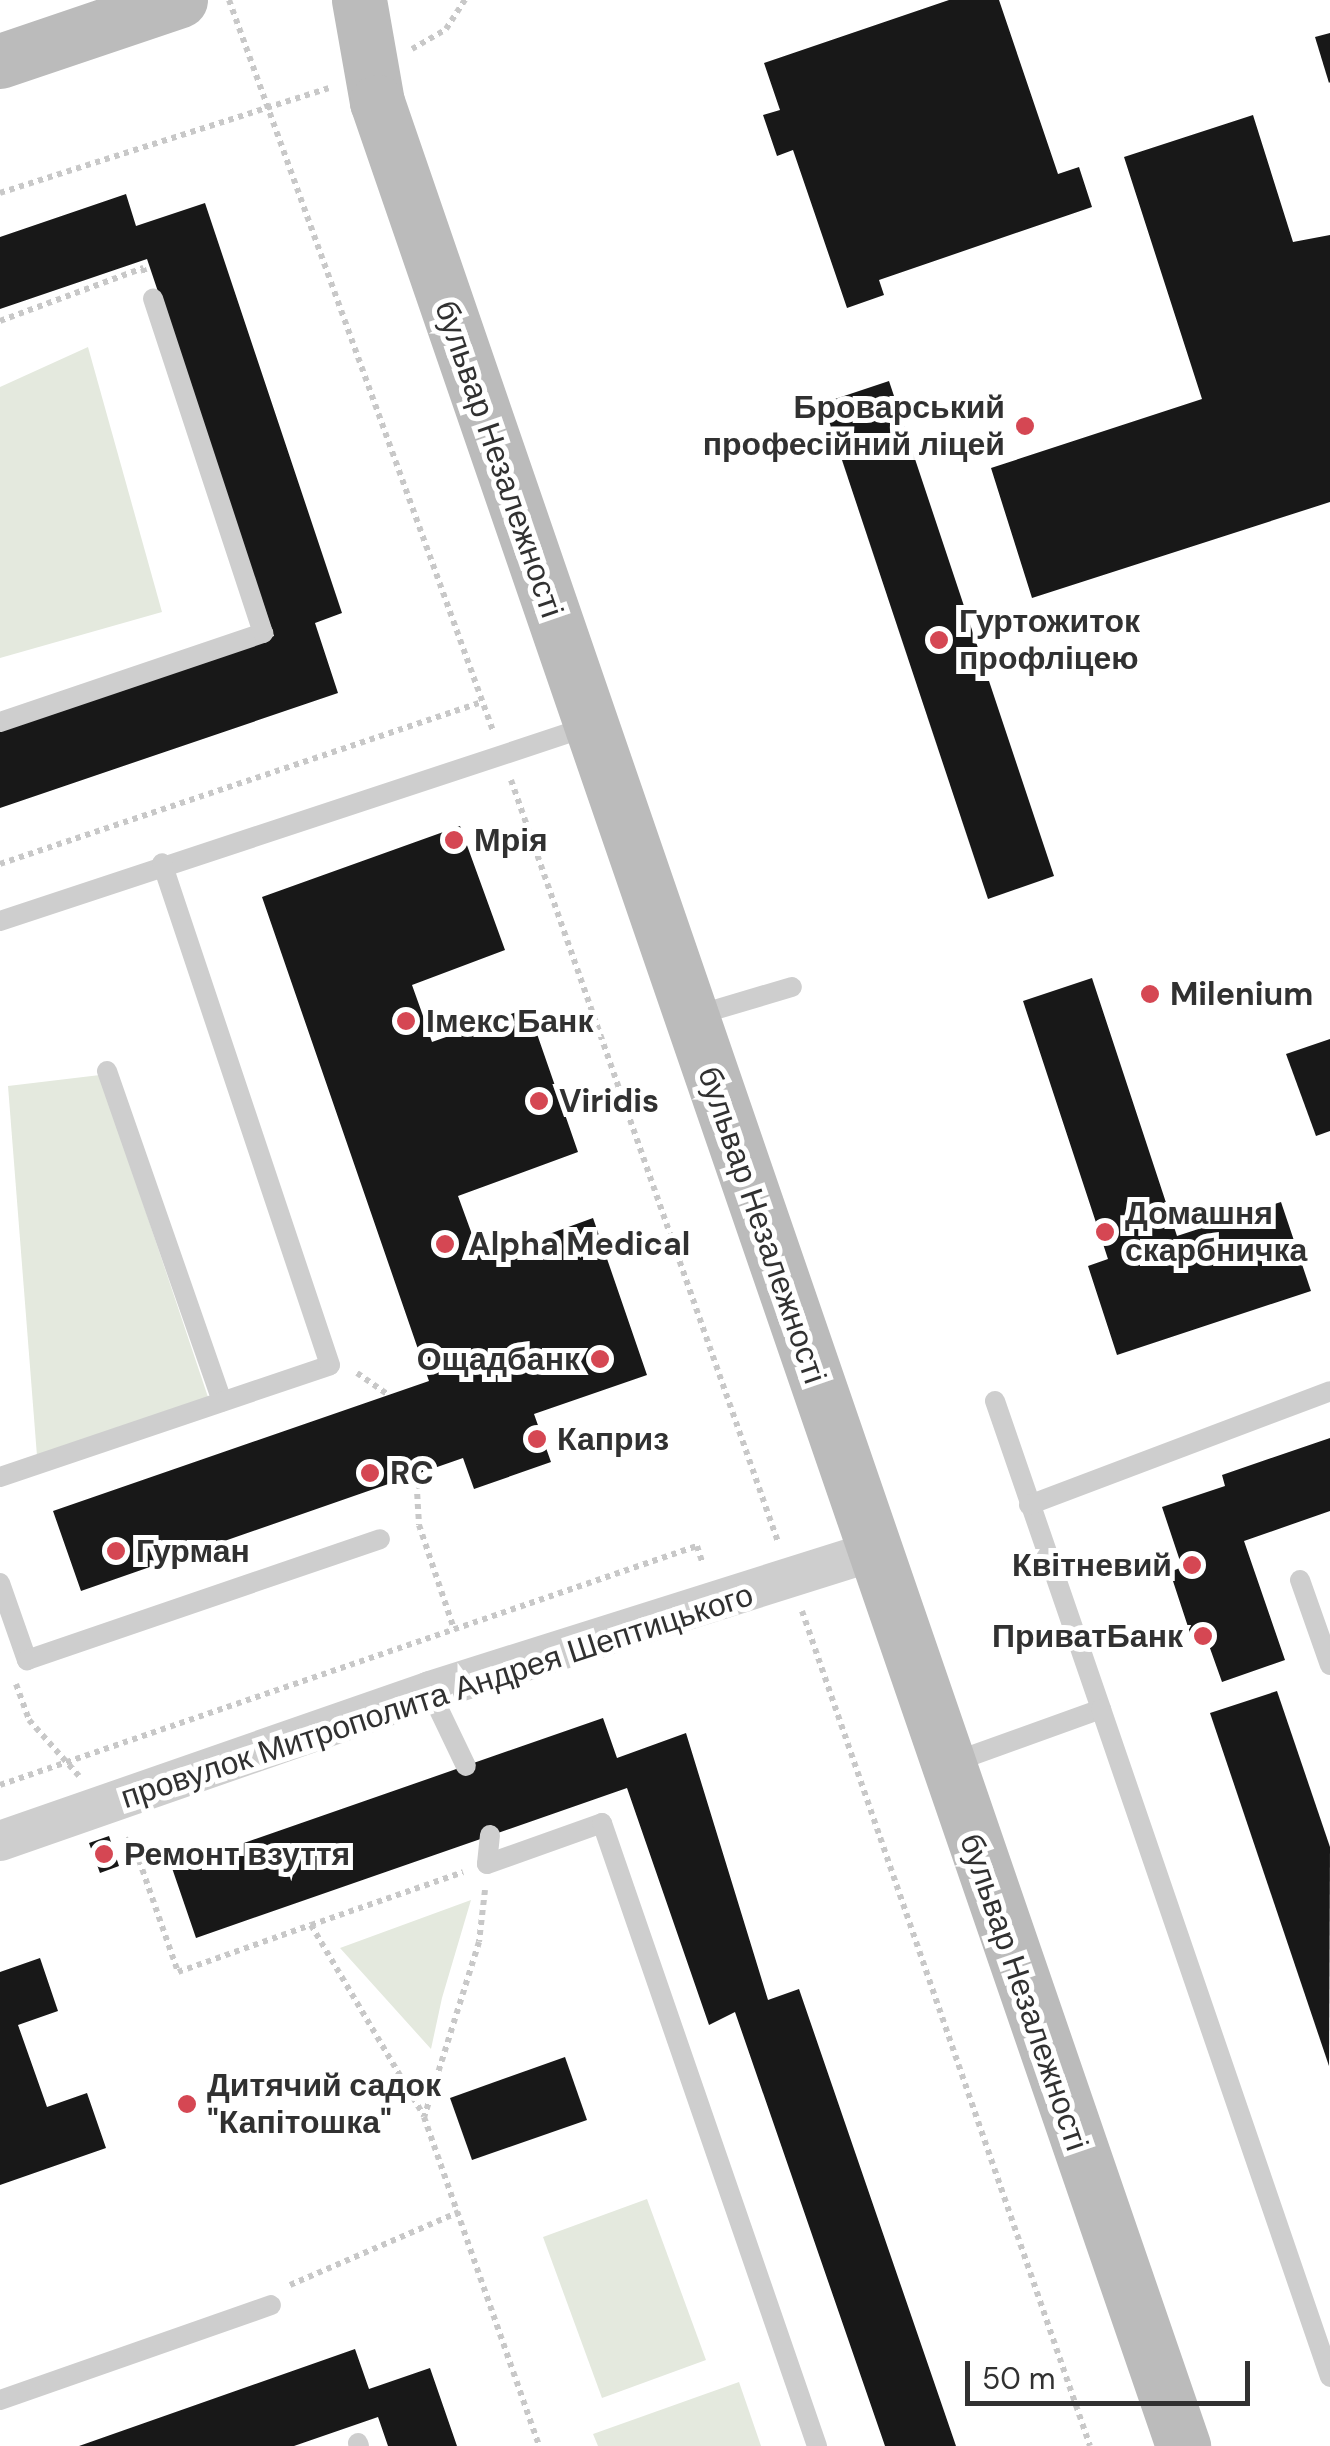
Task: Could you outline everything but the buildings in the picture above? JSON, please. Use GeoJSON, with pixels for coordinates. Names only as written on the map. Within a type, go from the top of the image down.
{"type":"FeatureCollection","features":[{"type":"Feature","properties":{"kind":"main road"},"geometry":{"type":"LineString","coordinates":[[0,61],[180,0]]}},
{"type":"Feature","properties":{"kind":"main road","name":"бульвар Незалежності"},"geometry":{"type":"LineString","coordinates":[[358,0],[369,75],[945,1765],[1183,2446]]}},
{"type":"Feature","properties":{"kind":"street","name":"провулок Митрополита Андрея Шептицького"},"geometry":{"type":"LineString","coordinates":[[0,1842],[430,1691],[791,1581],[874,1551]]}},
{"type":"Feature","properties":{"kind":"lane"},"geometry":{"type":"LineString","coordinates":[[0,722],[263,634],[153,299]]}},
{"type":"Feature","properties":{"kind":"lane"},"geometry":{"type":"LineString","coordinates":[[0,921],[162,863],[590,726]]}},
{"type":"Feature","properties":{"kind":"lane"},"geometry":{"type":"LineString","coordinates":[[0,1477],[330,1365],[162,863]]}},
{"type":"Feature","properties":{"kind":"lane"},"geometry":{"type":"LineString","coordinates":[[690,1017],[792,987]]}},
{"type":"Feature","properties":{"kind":"lane"},"geometry":{"type":"LineString","coordinates":[[107,1071],[222,1402]]}},
{"type":"Feature","properties":{"kind":"lane"},"geometry":{"type":"LineString","coordinates":[[1029,1505],[1330,1391]]}},
{"type":"Feature","properties":{"kind":"lane"},"geometry":{"type":"LineString","coordinates":[[995,1401],[1101,1709],[1320,2316],[1330,2377]]}},
{"type":"Feature","properties":{"kind":"lane"},"geometry":{"type":"LineString","coordinates":[[0,1584],[27,1660],[380,1539]]}},
{"type":"Feature","properties":{"kind":"lane"},"geometry":{"type":"LineString","coordinates":[[1300,1580],[1330,1665]]}},
{"type":"Feature","properties":{"kind":"lane"},"geometry":{"type":"LineString","coordinates":[[430,1691],[466,1766]]}},
{"type":"Feature","properties":{"kind":"lane"},"geometry":{"type":"LineString","coordinates":[[945,1765],[1101,1709]]}},
{"type":"Feature","properties":{"kind":"lane"},"geometry":{"type":"LineString","coordinates":[[490,1835],[487,1864],[602,1824],[817,2446]]}},
{"type":"Feature","properties":{"kind":"lane"},"geometry":{"type":"LineString","coordinates":[[0,2400],[271,2305]]}},
{"type":"Feature","properties":{"kind":"path"},"geometry":{"type":"LineString","coordinates":[[230,0],[265,109],[503,756],[1090,2446]]}},
{"type":"Feature","properties":{"kind":"path"},"geometry":{"type":"LineString","coordinates":[[0,193],[369,75],[446,28],[465,0]]}},
{"type":"Feature","properties":{"kind":"path"},"geometry":{"type":"LineString","coordinates":[[0,321],[144,268],[153,299]]}},
{"type":"Feature","properties":{"kind":"path"},"geometry":{"type":"LineString","coordinates":[[0,864],[482,702]]}},
{"type":"Feature","properties":{"kind":"path"},"geometry":{"type":"LineString","coordinates":[[330,1365],[365,1375],[388,1395]]}},
{"type":"Feature","properties":{"kind":"path"},"geometry":{"type":"LineString","coordinates":[[416,1474],[419,1525],[454,1629]]}},
{"type":"Feature","properties":{"kind":"path"},"geometry":{"type":"LineString","coordinates":[[406,1530],[419,1525]]}},
{"type":"Feature","properties":{"kind":"path"},"geometry":{"type":"LineString","coordinates":[[0,1785],[697,1546],[716,1604]]}},
{"type":"Feature","properties":{"kind":"path"},"geometry":{"type":"LineString","coordinates":[[12,1674],[29,1720],[103,1805],[139,1860],[178,1972],[487,1864],[479,1942],[424,2117]]}},
{"type":"Feature","properties":{"kind":"path"},"geometry":{"type":"LineString","coordinates":[[311,1925],[424,2117],[539,2446]]}},
{"type":"Feature","properties":{"kind":"path"},"geometry":{"type":"LineString","coordinates":[[271,2305],[282,2289],[459,2212]]}},
{"type":"Feature","properties":{"kind":"shaded area"},"geometry":{"type":"Polygon","coordinates":[[[88,347],[162,612],[0,658],[0,387],[88,347]]]}},
{"type":"Feature","properties":{"kind":"shaded area"},"geometry":{"type":"Polygon","coordinates":[[[100,1075],[208,1397],[37,1456],[8,1086],[100,1075]]]}},
{"type":"Feature","properties":{"kind":"shaded area"},"geometry":{"type":"Polygon","coordinates":[[[471,1900],[442,1998],[431,2049],[340,1948],[471,1900]]]}},
{"type":"Feature","properties":{"kind":"shaded area"},"geometry":{"type":"Polygon","coordinates":[[[647,2199],[706,2360],[602,2398],[543,2237],[647,2199]]]}},
{"type":"Feature","properties":{"kind":"shaded area"},"geometry":{"type":"Polygon","coordinates":[[[739,2382],[761,2446],[598,2446],[593,2434],[739,2382]]]}},
{"type":"Feature","properties":{"kind":"place","name":"Броварський професійний ліцей"},"geometry":{"type":"Point","coordinates":[1025,426]}},
{"type":"Feature","properties":{"kind":"place","name":"Гуртожиток профліцею"},"geometry":{"type":"Point","coordinates":[939,640]}},
{"type":"Feature","properties":{"kind":"place","name":"Мрія"},"geometry":{"type":"Point","coordinates":[454,840]}},
{"type":"Feature","properties":{"kind":"place","name":"Milenium"},"geometry":{"type":"Point","coordinates":[1150,994]}},
{"type":"Feature","properties":{"kind":"place","name":"Імекс Банк"},"geometry":{"type":"Point","coordinates":[406,1021]}},
{"type":"Feature","properties":{"kind":"place","name":"Viridis"},"geometry":{"type":"Point","coordinates":[539,1101]}},
{"type":"Feature","properties":{"kind":"place","name":"Домашня скарбничка"},"geometry":{"type":"Point","coordinates":[1105,1232]}},
{"type":"Feature","properties":{"kind":"place","name":"Alpha Medical"},"geometry":{"type":"Point","coordinates":[445,1244]}},
{"type":"Feature","properties":{"kind":"place","name":"Ощадбанк"},"geometry":{"type":"Point","coordinates":[600,1359]}},
{"type":"Feature","properties":{"kind":"place","name":"Каприз"},"geometry":{"type":"Point","coordinates":[537,1439]}},
{"type":"Feature","properties":{"kind":"place","name":"RC"},"geometry":{"type":"Point","coordinates":[370,1473]}},
{"type":"Feature","properties":{"kind":"place","name":"Гурман"},"geometry":{"type":"Point","coordinates":[116,1551]}},
{"type":"Feature","properties":{"kind":"place","name":"Квітневий"},"geometry":{"type":"Point","coordinates":[1192,1565]}},
{"type":"Feature","properties":{"kind":"place","name":"ПриватБанк"},"geometry":{"type":"Point","coordinates":[1203,1636]}},
{"type":"Feature","properties":{"kind":"place","name":"Ремонт взуття"},"geometry":{"type":"Point","coordinates":[104,1854]}},
{"type":"Feature","properties":{"kind":"place","name":"Дитячий садок \"Капітошка\""},"geometry":{"type":"Point","coordinates":[187,2104]}}]}
